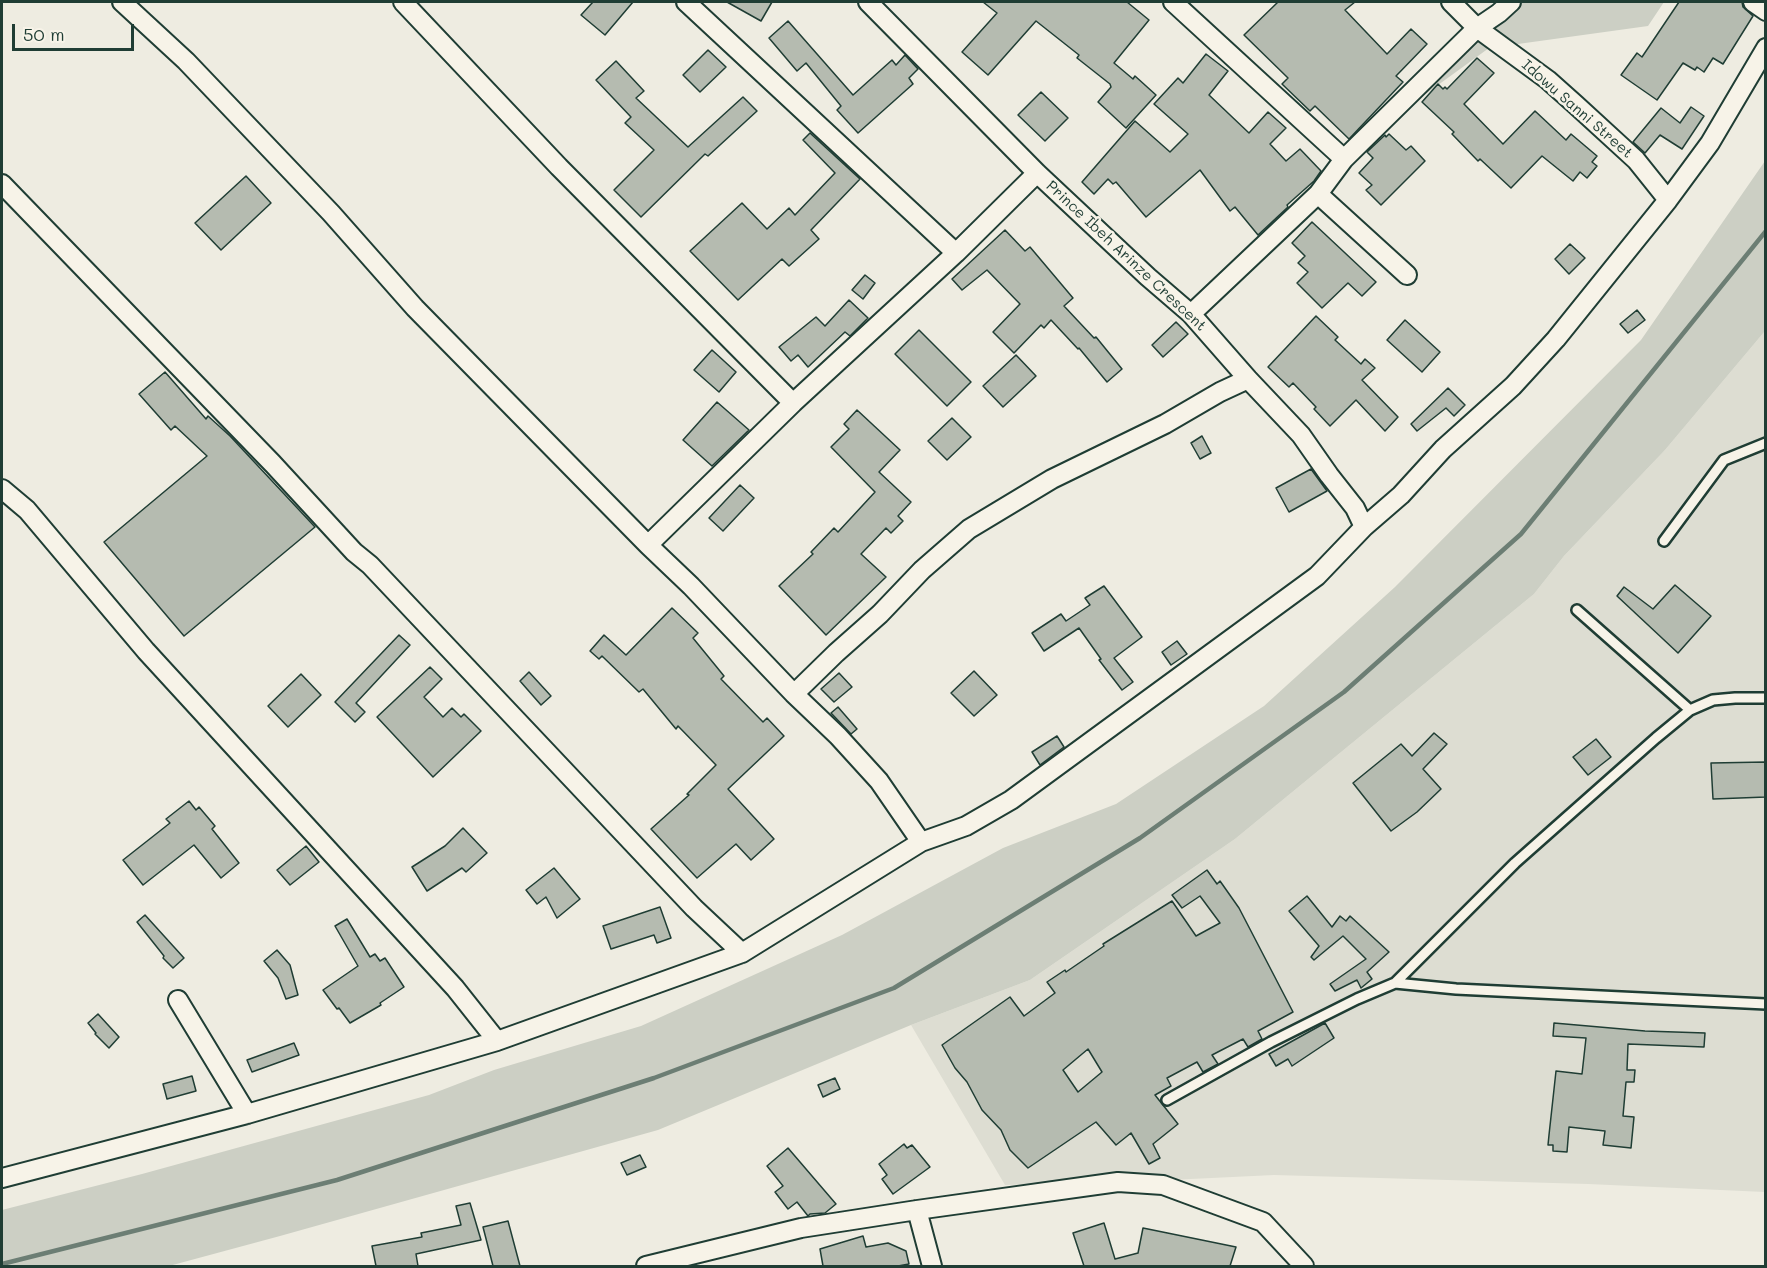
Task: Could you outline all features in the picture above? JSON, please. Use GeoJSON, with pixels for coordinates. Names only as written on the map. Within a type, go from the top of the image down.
{"type":"FeatureCollection","features":[{"type":"Feature","properties":{"kind":"street"},"geometry":{"type":"LineString","coordinates":[[122,2],[194,69],[331,213],[415,309],[838,736],[879,781],[921,842]]}},
{"type":"Feature","properties":{"kind":"street"},"geometry":{"type":"LineString","coordinates":[[403,2],[559,167],[793,403]]}},
{"type":"Feature","properties":{"kind":"street"},"geometry":{"type":"LineString","coordinates":[[686,2],[956,253]]}},
{"type":"Feature","properties":{"kind":"street","name":"Prince Ibeh Arinze Crescent"},"geometry":{"type":"LineString","coordinates":[[868,2],[1037,173],[1191,314],[1301,435],[1355,507],[1364,526]]}},
{"type":"Feature","properties":{"kind":"street"},"geometry":{"type":"LineString","coordinates":[[1173,2],[1344,159]]}},
{"type":"Feature","properties":{"kind":"street","name":"Idowu Sanni Street"},"geometry":{"type":"LineString","coordinates":[[1451,2],[1477,28],[1548,80],[1584,112],[1636,160],[1668,200]]}},
{"type":"Feature","properties":{"kind":"street"},"geometry":{"type":"LineString","coordinates":[[1191,314],[1318,194],[1344,159],[1477,28],[1500,13],[1511,2]]}},
{"type":"Feature","properties":{"kind":"street"},"geometry":{"type":"LineString","coordinates":[[1753,2],[1766,12]]}},
{"type":"Feature","properties":{"kind":"street"},"geometry":{"type":"LineString","coordinates":[[2,1178],[247,1114],[497,1041],[742,953],[921,842],[966,825],[1011,800],[1317,576],[1364,526],[1401,495],[1443,449],[1513,386],[1556,339],[1668,200],[1710,142],[1766,48]]}},
{"type":"Feature","properties":{"kind":"street"},"geometry":{"type":"LineString","coordinates":[[648,545],[793,403],[956,253],[1037,173]]}},
{"type":"Feature","properties":{"kind":"street"},"geometry":{"type":"LineString","coordinates":[[2,184],[273,464],[354,552],[370,565],[694,908],[742,953]]}},
{"type":"Feature","properties":{"kind":"street"},"geometry":{"type":"LineString","coordinates":[[1318,194],[1407,275]]}},
{"type":"Feature","properties":{"kind":"street"},"geometry":{"type":"LineString","coordinates":[[794,694],[836,652],[880,614],[922,570],[969,529],[1053,479],[1165,424],[1220,392],[1248,379]]}},
{"type":"Feature","properties":{"kind":"street"},"geometry":{"type":"LineString","coordinates":[[2,489],[27,510],[146,651],[455,988],[497,1041]]}},
{"type":"Feature","properties":{"kind":"street"},"geometry":{"type":"LineString","coordinates":[[178,1000],[247,1114]]}},
{"type":"Feature","properties":{"kind":"street"},"geometry":{"type":"LineString","coordinates":[[646,1266],[801,1228],[1118,1182],[1163,1185],[1263,1222],[1304,1266]]}},
{"type":"Feature","properties":{"kind":"street"},"geometry":{"type":"LineString","coordinates":[[917,1210],[932,1266]]}},
{"type":"Feature","properties":{"kind":"lane"},"geometry":{"type":"LineString","coordinates":[[1664,541],[1724,460],[1766,443]]}},
{"type":"Feature","properties":{"kind":"lane"},"geometry":{"type":"LineString","coordinates":[[1577,610],[1690,710]]}},
{"type":"Feature","properties":{"kind":"lane"},"geometry":{"type":"LineString","coordinates":[[1167,1100],[1271,1042],[1357,999],[1395,983],[1515,863],[1690,710],[1713,700],[1766,698]]}},
{"type":"Feature","properties":{"kind":"lane"},"geometry":{"type":"LineString","coordinates":[[1395,983],[1456,989],[1766,1004]]}},
{"type":"Feature","properties":{"kind":"shaded area"},"geometry":{"type":"Polygon","coordinates":[[[1518,2],[1664,2],[1648,26],[1489,48],[1365,138],[1518,2]]]}},
{"type":"Feature","properties":{"kind":"shaded area"},"geometry":{"type":"Polygon","coordinates":[[[1765,161],[1765,331],[1665,450],[1564,556],[1534,594],[1235,839],[1030,980],[911,1025],[658,1130],[280,1236],[169,1266],[2,1266],[2,1210],[429,1095],[494,1070],[641,1026],[842,935],[1003,848],[1116,804],[1264,706],[1395,587],[1641,340],[1765,161]]]}},
{"type":"Feature","properties":{"kind":"shaded area"},"geometry":{"type":"Polygon","coordinates":[[[1765,331],[1765,1192],[1588,1184],[1274,1175],[1005,1185],[911,1025],[1030,980],[1235,839],[1534,594],[1564,556],[1665,450],[1765,331]]]}},
{"type":"Feature","properties":{"kind":"building"},"geometry":{"type":"Polygon","coordinates":[[[593,2],[633,2],[605,35],[581,15],[593,2]]]}},
{"type":"Feature","properties":{"kind":"building"},"geometry":{"type":"Polygon","coordinates":[[[727,2],[772,2],[761,21],[727,2]]]}},
{"type":"Feature","properties":{"kind":"building"},"geometry":{"type":"Polygon","coordinates":[[[983,2],[1127,2],[1149,20],[1114,63],[1133,79],[1135,76],[1156,95],[1126,128],[1098,102],[1111,87],[1110,84],[1077,58],[1079,55],[1036,21],[988,75],[962,52],[997,13],[983,2]]]}},
{"type":"Feature","properties":{"kind":"building"},"geometry":{"type":"Polygon","coordinates":[[[1278,2],[1355,2],[1345,10],[1387,54],[1411,29],[1427,44],[1396,76],[1403,82],[1349,139],[1315,106],[1310,111],[1282,84],[1288,78],[1244,35],[1278,2]]]}},
{"type":"Feature","properties":{"kind":"building"},"geometry":{"type":"Polygon","coordinates":[[[1679,2],[1742,2],[1743,7],[1753,16],[1723,64],[1713,58],[1704,72],[1697,67],[1695,70],[1683,63],[1657,100],[1621,75],[1637,53],[1642,57],[1679,2]]]}},
{"type":"Feature","properties":{"kind":"building"},"geometry":{"type":"Polygon","coordinates":[[[788,21],[853,95],[892,60],[896,65],[905,55],[918,69],[909,78],[913,84],[858,133],[837,110],[841,106],[806,63],[797,71],[769,38],[788,21]]]}},
{"type":"Feature","properties":{"kind":"building"},"geometry":{"type":"Polygon","coordinates":[[[708,50],[726,67],[700,92],[683,75],[708,50]]]}},
{"type":"Feature","properties":{"kind":"building"},"geometry":{"type":"Polygon","coordinates":[[[1206,54],[1228,71],[1209,95],[1249,133],[1268,112],[1286,128],[1270,144],[1286,161],[1300,149],[1321,171],[1314,181],[1258,235],[1235,207],[1230,211],[1200,170],[1146,217],[1116,182],[1113,184],[1108,179],[1094,194],[1082,182],[1135,121],[1170,152],[1188,134],[1154,104],[1178,78],[1183,83],[1206,54]]]}},
{"type":"Feature","properties":{"kind":"building"},"geometry":{"type":"Polygon","coordinates":[[[1477,58],[1494,73],[1464,104],[1503,144],[1535,111],[1566,140],[1571,134],[1597,156],[1592,162],[1597,166],[1587,178],[1580,172],[1573,181],[1542,156],[1511,188],[1480,159],[1478,161],[1452,134],[1454,132],[1422,102],[1438,84],[1443,89],[1445,87],[1447,89],[1477,58]]]}},
{"type":"Feature","properties":{"kind":"building"},"geometry":{"type":"Polygon","coordinates":[[[616,61],[644,91],[636,98],[688,147],[743,97],[757,111],[708,156],[705,154],[641,217],[614,190],[654,150],[625,123],[631,117],[596,80],[616,61]]]}},
{"type":"Feature","properties":{"kind":"building"},"geometry":{"type":"Polygon","coordinates":[[[1041,92],[1068,118],[1045,141],[1018,115],[1041,92]]]}},
{"type":"Feature","properties":{"kind":"building"},"geometry":{"type":"Polygon","coordinates":[[[1691,107],[1704,116],[1682,149],[1660,135],[1645,153],[1633,142],[1661,108],[1680,123],[1691,107]]]}},
{"type":"Feature","properties":{"kind":"building"},"geometry":{"type":"Polygon","coordinates":[[[810,133],[860,179],[811,230],[819,239],[789,266],[782,259],[738,300],[690,251],[742,203],[767,229],[789,208],[795,215],[835,173],[803,140],[810,133]]]}},
{"type":"Feature","properties":{"kind":"building"},"geometry":{"type":"Polygon","coordinates":[[[1389,134],[1406,150],[1411,146],[1425,161],[1381,205],[1366,190],[1372,185],[1359,173],[1373,158],[1367,152],[1389,134]]]}},
{"type":"Feature","properties":{"kind":"building"},"geometry":{"type":"Polygon","coordinates":[[[246,176],[271,203],[221,250],[195,223],[246,176]]]}},
{"type":"Feature","properties":{"kind":"building"},"geometry":{"type":"Polygon","coordinates":[[[1312,222],[1376,282],[1362,296],[1348,283],[1322,308],[1297,283],[1308,272],[1298,263],[1305,256],[1292,243],[1312,222]]]}},
{"type":"Feature","properties":{"kind":"building"},"geometry":{"type":"Polygon","coordinates":[[[1005,230],[1025,251],[1030,247],[1073,298],[1064,306],[1094,338],[1096,337],[1122,369],[1107,382],[1079,348],[1051,320],[1044,328],[1041,325],[1014,353],[993,332],[1020,304],[987,270],[962,290],[952,279],[1005,230]]]}},
{"type":"Feature","properties":{"kind":"building"},"geometry":{"type":"Polygon","coordinates":[[[1570,244],[1585,258],[1569,274],[1555,259],[1570,244]]]}},
{"type":"Feature","properties":{"kind":"building"},"geometry":{"type":"Polygon","coordinates":[[[865,275],[875,283],[863,299],[852,290],[865,275]]]}},
{"type":"Feature","properties":{"kind":"building"},"geometry":{"type":"Polygon","coordinates":[[[849,300],[868,318],[850,336],[845,332],[808,367],[798,355],[791,361],[779,347],[816,317],[825,326],[849,300]]]}},
{"type":"Feature","properties":{"kind":"building"},"geometry":{"type":"Polygon","coordinates":[[[1637,310],[1645,320],[1628,333],[1620,324],[1637,310]]]}},
{"type":"Feature","properties":{"kind":"building"},"geometry":{"type":"Polygon","coordinates":[[[1316,316],[1338,337],[1335,340],[1361,364],[1365,359],[1375,368],[1362,380],[1398,417],[1385,431],[1356,400],[1330,426],[1293,383],[1289,387],[1268,367],[1316,316]]]}},
{"type":"Feature","properties":{"kind":"building"},"geometry":{"type":"Polygon","coordinates":[[[1405,320],[1440,352],[1422,372],[1387,340],[1405,320]]]}},
{"type":"Feature","properties":{"kind":"building"},"geometry":{"type":"Polygon","coordinates":[[[1176,322],[1188,334],[1163,357],[1152,345],[1176,322]]]}},
{"type":"Feature","properties":{"kind":"building"},"geometry":{"type":"Polygon","coordinates":[[[919,330],[971,382],[947,406],[895,354],[919,330]]]}},
{"type":"Feature","properties":{"kind":"building"},"geometry":{"type":"Polygon","coordinates":[[[712,350],[736,372],[719,392],[694,370],[712,350]]]}},
{"type":"Feature","properties":{"kind":"building"},"geometry":{"type":"Polygon","coordinates":[[[1016,355],[1036,376],[1003,407],[983,386],[1016,355]]]}},
{"type":"Feature","properties":{"kind":"building"},"geometry":{"type":"Polygon","coordinates":[[[165,372],[206,419],[208,416],[230,436],[315,527],[184,636],[104,542],[207,456],[175,426],[171,430],[139,394],[165,372]]]}},
{"type":"Feature","properties":{"kind":"building"},"geometry":{"type":"Polygon","coordinates":[[[1448,388],[1465,405],[1454,416],[1446,408],[1417,431],[1411,424],[1448,388]]]}},
{"type":"Feature","properties":{"kind":"building"},"geometry":{"type":"Polygon","coordinates":[[[717,402],[749,430],[712,466],[683,440],[717,402]]]}},
{"type":"Feature","properties":{"kind":"building"},"geometry":{"type":"Polygon","coordinates":[[[857,410],[900,450],[879,472],[911,502],[898,516],[903,521],[891,533],[886,528],[861,554],[886,577],[826,635],[779,586],[813,554],[811,552],[834,528],[838,532],[875,492],[831,447],[849,429],[844,424],[857,410]]]}},
{"type":"Feature","properties":{"kind":"building"},"geometry":{"type":"Polygon","coordinates":[[[952,418],[971,437],[947,460],[928,441],[952,418]]]}},
{"type":"Feature","properties":{"kind":"building"},"geometry":{"type":"Polygon","coordinates":[[[1202,436],[1211,453],[1200,459],[1191,443],[1202,436]]]}},
{"type":"Feature","properties":{"kind":"building"},"geometry":{"type":"Polygon","coordinates":[[[1311,469],[1327,491],[1289,512],[1276,488],[1311,469]]]}},
{"type":"Feature","properties":{"kind":"building"},"geometry":{"type":"Polygon","coordinates":[[[740,485],[754,498],[723,531],[709,518],[740,485]]]}},
{"type":"Feature","properties":{"kind":"building"},"geometry":{"type":"Polygon","coordinates":[[[1675,585],[1711,616],[1678,653],[1617,596],[1624,587],[1653,609],[1675,585]]]}},
{"type":"Feature","properties":{"kind":"building"},"geometry":{"type":"Polygon","coordinates":[[[1104,586],[1142,637],[1114,658],[1133,682],[1122,690],[1099,660],[1101,659],[1079,628],[1044,651],[1032,633],[1061,614],[1066,621],[1090,605],[1085,598],[1104,586]]]}},
{"type":"Feature","properties":{"kind":"building"},"geometry":{"type":"Polygon","coordinates":[[[672,608],[698,633],[693,638],[724,676],[721,679],[763,722],[767,718],[784,736],[728,789],[774,839],[751,860],[736,844],[697,878],[651,829],[689,795],[687,794],[716,765],[678,726],[676,729],[643,689],[639,692],[602,656],[599,659],[590,651],[604,635],[626,655],[672,608]]]}},
{"type":"Feature","properties":{"kind":"building"},"geometry":{"type":"Polygon","coordinates":[[[399,635],[410,645],[356,703],[365,712],[355,722],[335,702],[399,635]]]}},
{"type":"Feature","properties":{"kind":"building"},"geometry":{"type":"Polygon","coordinates":[[[1177,641],[1187,654],[1171,665],[1162,652],[1177,641]]]}},
{"type":"Feature","properties":{"kind":"building"},"geometry":{"type":"Polygon","coordinates":[[[430,667],[442,679],[424,697],[443,717],[452,708],[461,717],[464,714],[481,731],[433,777],[377,717],[430,667]]]}},
{"type":"Feature","properties":{"kind":"building"},"geometry":{"type":"Polygon","coordinates":[[[974,671],[997,695],[974,716],[951,693],[974,671]]]}},
{"type":"Feature","properties":{"kind":"building"},"geometry":{"type":"Polygon","coordinates":[[[529,672],[551,696],[541,705],[520,681],[529,672]]]}},
{"type":"Feature","properties":{"kind":"building"},"geometry":{"type":"Polygon","coordinates":[[[839,673],[852,687],[834,702],[821,689],[839,673]]]}},
{"type":"Feature","properties":{"kind":"building"},"geometry":{"type":"Polygon","coordinates":[[[301,674],[321,695],[288,727],[268,706],[301,674]]]}},
{"type":"Feature","properties":{"kind":"building"},"geometry":{"type":"Polygon","coordinates":[[[838,707],[857,729],[851,734],[831,713],[838,707]]]}},
{"type":"Feature","properties":{"kind":"building"},"geometry":{"type":"Polygon","coordinates":[[[1434,733],[1447,744],[1423,769],[1441,789],[1417,812],[1391,831],[1353,783],[1401,744],[1412,756],[1434,733]]]}},
{"type":"Feature","properties":{"kind":"building"},"geometry":{"type":"Polygon","coordinates":[[[1057,736],[1064,747],[1040,765],[1032,752],[1057,736]]]}},
{"type":"Feature","properties":{"kind":"building"},"geometry":{"type":"Polygon","coordinates":[[[1596,739],[1611,757],[1588,775],[1573,757],[1596,739]]]}},
{"type":"Feature","properties":{"kind":"building"},"geometry":{"type":"Polygon","coordinates":[[[1766,762],[1766,797],[1713,799],[1711,763],[1766,762]]]}},
{"type":"Feature","properties":{"kind":"building"},"geometry":{"type":"Polygon","coordinates":[[[189,801],[196,810],[199,807],[215,826],[212,829],[239,863],[221,878],[194,845],[143,885],[123,860],[170,823],[166,819],[189,801]]]}},
{"type":"Feature","properties":{"kind":"building"},"geometry":{"type":"Polygon","coordinates":[[[463,828],[487,853],[466,872],[462,868],[427,891],[412,867],[445,846],[463,828]]]}},
{"type":"Feature","properties":{"kind":"building"},"geometry":{"type":"Polygon","coordinates":[[[306,846],[319,862],[290,885],[277,870],[306,846]]]}},
{"type":"Feature","properties":{"kind":"building"},"geometry":{"type":"Polygon","coordinates":[[[554,868],[580,899],[557,918],[546,897],[537,904],[526,890],[554,868]]]}},
{"type":"Feature","properties":{"kind":"building"},"geometry":{"type":"Polygon","coordinates":[[[1207,870],[1217,884],[1220,881],[1239,908],[1293,1012],[1258,1031],[1262,1039],[1248,1047],[1243,1039],[1212,1055],[1218,1064],[1203,1072],[1197,1062],[1167,1078],[1171,1086],[1155,1095],[1178,1124],[1153,1144],[1160,1158],[1149,1164],[1131,1133],[1116,1145],[1096,1122],[1028,1168],[1010,1150],[1001,1130],[982,1110],[967,1082],[955,1068],[942,1045],[1010,997],[1024,1016],[1055,993],[1047,982],[1065,970],[1066,972],[1104,946],[1103,944],[1172,901],[1196,936],[1220,923],[1200,896],[1182,908],[1172,895],[1207,870]],[[1088,1049],[1063,1070],[1078,1092],[1102,1072],[1088,1049]]]}},
{"type":"Feature","properties":{"kind":"building"},"geometry":{"type":"Polygon","coordinates":[[[1307,896],[1332,927],[1340,916],[1346,921],[1350,916],[1389,952],[1367,972],[1372,979],[1361,988],[1357,980],[1335,991],[1330,984],[1366,959],[1343,936],[1314,960],[1311,957],[1319,946],[1289,911],[1307,896]]]}},
{"type":"Feature","properties":{"kind":"building"},"geometry":{"type":"Polygon","coordinates":[[[660,907],[671,938],[657,943],[654,935],[611,949],[603,926],[660,907]]]}},
{"type":"Feature","properties":{"kind":"building"},"geometry":{"type":"Polygon","coordinates":[[[145,915],[184,958],[173,968],[137,922],[145,915]]]}},
{"type":"Feature","properties":{"kind":"building"},"geometry":{"type":"Polygon","coordinates":[[[347,919],[370,957],[375,954],[380,961],[385,958],[404,987],[380,1003],[381,1005],[350,1023],[323,990],[358,966],[335,926],[347,919]]]}},
{"type":"Feature","properties":{"kind":"building"},"geometry":{"type":"Polygon","coordinates":[[[277,950],[290,965],[298,995],[286,999],[278,978],[264,961],[277,950]]]}},
{"type":"Feature","properties":{"kind":"building"},"geometry":{"type":"Polygon","coordinates":[[[98,1014],[119,1037],[109,1048],[88,1023],[98,1014]]]}},
{"type":"Feature","properties":{"kind":"building"},"geometry":{"type":"Polygon","coordinates":[[[1325,1023],[1334,1038],[1292,1066],[1288,1059],[1276,1066],[1269,1054],[1325,1023]]]}},
{"type":"Feature","properties":{"kind":"building"},"geometry":{"type":"Polygon","coordinates":[[[1554,1023],[1645,1031],[1705,1033],[1704,1047],[1628,1044],[1627,1070],[1635,1070],[1634,1082],[1626,1082],[1623,1116],[1634,1117],[1631,1148],[1603,1145],[1605,1131],[1569,1127],[1567,1152],[1553,1151],[1553,1145],[1548,1145],[1556,1071],[1582,1074],[1586,1038],[1553,1036],[1554,1023]]]}},
{"type":"Feature","properties":{"kind":"building"},"geometry":{"type":"Polygon","coordinates":[[[294,1043],[299,1055],[252,1072],[247,1060],[294,1043]]]}},
{"type":"Feature","properties":{"kind":"building"},"geometry":{"type":"Polygon","coordinates":[[[192,1076],[196,1091],[167,1099],[163,1084],[192,1076]]]}},
{"type":"Feature","properties":{"kind":"building"},"geometry":{"type":"Polygon","coordinates":[[[835,1078],[840,1089],[823,1097],[818,1085],[835,1078]]]}},
{"type":"Feature","properties":{"kind":"building"},"geometry":{"type":"Polygon","coordinates":[[[904,1144],[907,1148],[912,1145],[930,1167],[893,1194],[882,1179],[887,1175],[879,1164],[904,1144]]]}},
{"type":"Feature","properties":{"kind":"building"},"geometry":{"type":"Polygon","coordinates":[[[788,1148],[836,1204],[825,1213],[808,1216],[797,1202],[788,1209],[775,1192],[783,1186],[767,1166],[788,1148]]]}},
{"type":"Feature","properties":{"kind":"building"},"geometry":{"type":"Polygon","coordinates":[[[640,1155],[646,1167],[627,1175],[621,1163],[640,1155]]]}},
{"type":"Feature","properties":{"kind":"building"},"geometry":{"type":"Polygon","coordinates":[[[470,1203],[481,1240],[416,1254],[418,1266],[376,1266],[372,1246],[422,1237],[421,1233],[461,1225],[456,1206],[470,1203]]]}},
{"type":"Feature","properties":{"kind":"building"},"geometry":{"type":"Polygon","coordinates":[[[508,1221],[520,1266],[493,1266],[483,1227],[508,1221]]]}},
{"type":"Feature","properties":{"kind":"building"},"geometry":{"type":"Polygon","coordinates":[[[1104,1223],[1115,1259],[1138,1253],[1143,1228],[1236,1247],[1230,1266],[1084,1266],[1073,1233],[1104,1223]]]}},
{"type":"Feature","properties":{"kind":"building"},"geometry":{"type":"Polygon","coordinates":[[[863,1236],[866,1247],[888,1243],[906,1251],[909,1264],[823,1266],[820,1249],[863,1236]]]}},
{"type":"Feature","properties":{"kind":"waterway"},"geometry":{"type":"LineString","coordinates":[[2,1264],[337,1180],[654,1078],[894,988],[1140,838],[1344,692],[1521,534],[1766,231]]}}]}
